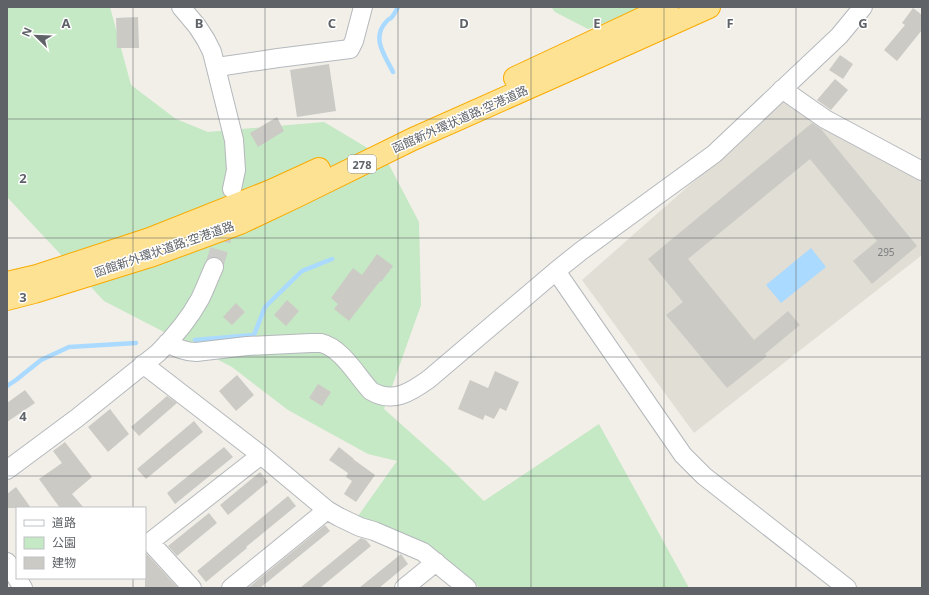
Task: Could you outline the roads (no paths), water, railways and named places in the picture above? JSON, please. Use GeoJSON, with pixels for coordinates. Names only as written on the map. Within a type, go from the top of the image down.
{"type":"FeatureCollection","features":[{"type":"Feature","properties":{"kind":"highway","name":"函館新外環状道路;空港道路"},"geometry":{"type":"LineString","coordinates":[[7,283],[37,276],[150,239],[271,191],[667,7]]}},
{"type":"Feature","properties":{"kind":"highway","name":"函館新外環状道路;空港道路"},"geometry":{"type":"LineString","coordinates":[[7,299],[153,255],[240,222],[297,196],[413,139],[709,7]]}},
{"type":"Feature","properties":{"kind":"street"},"geometry":{"type":"LineString","coordinates":[[181,7],[197,26],[212,52],[234,140],[236,170],[232,189]]}},
{"type":"Feature","properties":{"kind":"street"},"geometry":{"type":"LineString","coordinates":[[224,66],[350,49],[354,41],[363,7]]}},
{"type":"Feature","properties":{"kind":"street"},"geometry":{"type":"LineString","coordinates":[[167,343],[184,351],[196,352],[247,346],[321,343],[338,352],[371,391],[378,395],[394,396],[404,394],[429,379],[581,251],[714,154],[838,36],[863,7]]}},
{"type":"Feature","properties":{"kind":"street"},"geometry":{"type":"LineString","coordinates":[[782,89],[826,119],[922,171]]}},
{"type":"Feature","properties":{"kind":"street"},"geometry":{"type":"LineString","coordinates":[[7,470],[77,418],[158,353],[182,326],[195,308],[214,267]]}},
{"type":"Feature","properties":{"kind":"street"},"geometry":{"type":"LineString","coordinates":[[556,271],[683,455],[704,476],[847,588]]}},
{"type":"Feature","properties":{"kind":"street"},"geometry":{"type":"LineString","coordinates":[[143,364],[261,455],[327,510],[360,527],[381,534],[422,552],[467,588]]}},
{"type":"Feature","properties":{"kind":"street"},"geometry":{"type":"LineString","coordinates":[[192,588],[150,542],[261,455]]}},
{"type":"Feature","properties":{"kind":"street"},"geometry":{"type":"LineString","coordinates":[[231,588],[327,510]]}},
{"type":"Feature","properties":{"kind":"street"},"geometry":{"type":"LineString","coordinates":[[7,562],[16,577]]}},
{"type":"Feature","properties":{"kind":"street"},"geometry":{"type":"LineString","coordinates":[[404,588],[436,562]]}},
{"type":"Feature","properties":{"kind":"street"},"geometry":{"type":"LineString","coordinates":[[17,579],[23,588]]}},
{"type":"Feature","properties":{"kind":"water"},"geometry":{"type":"Polygon","coordinates":[[[811,248],[826,267],[781,303],[766,285],[811,248]]]}},
{"type":"Feature","properties":{"kind":"waterway"},"geometry":{"type":"LineString","coordinates":[[393,72],[383,53],[380,34],[382,28],[393,16],[398,7]]}},
{"type":"Feature","properties":{"kind":"waterway"},"geometry":{"type":"LineString","coordinates":[[195,340],[254,335],[265,307],[302,271],[332,259]]}},
{"type":"Feature","properties":{"kind":"waterway"},"geometry":{"type":"LineString","coordinates":[[7,386],[41,360],[69,347],[136,343]]}},
{"type":"Feature","properties":{"kind":"tunnel"},"geometry":{"type":"LineString","coordinates":[[214,267],[227,219]]}}]}
